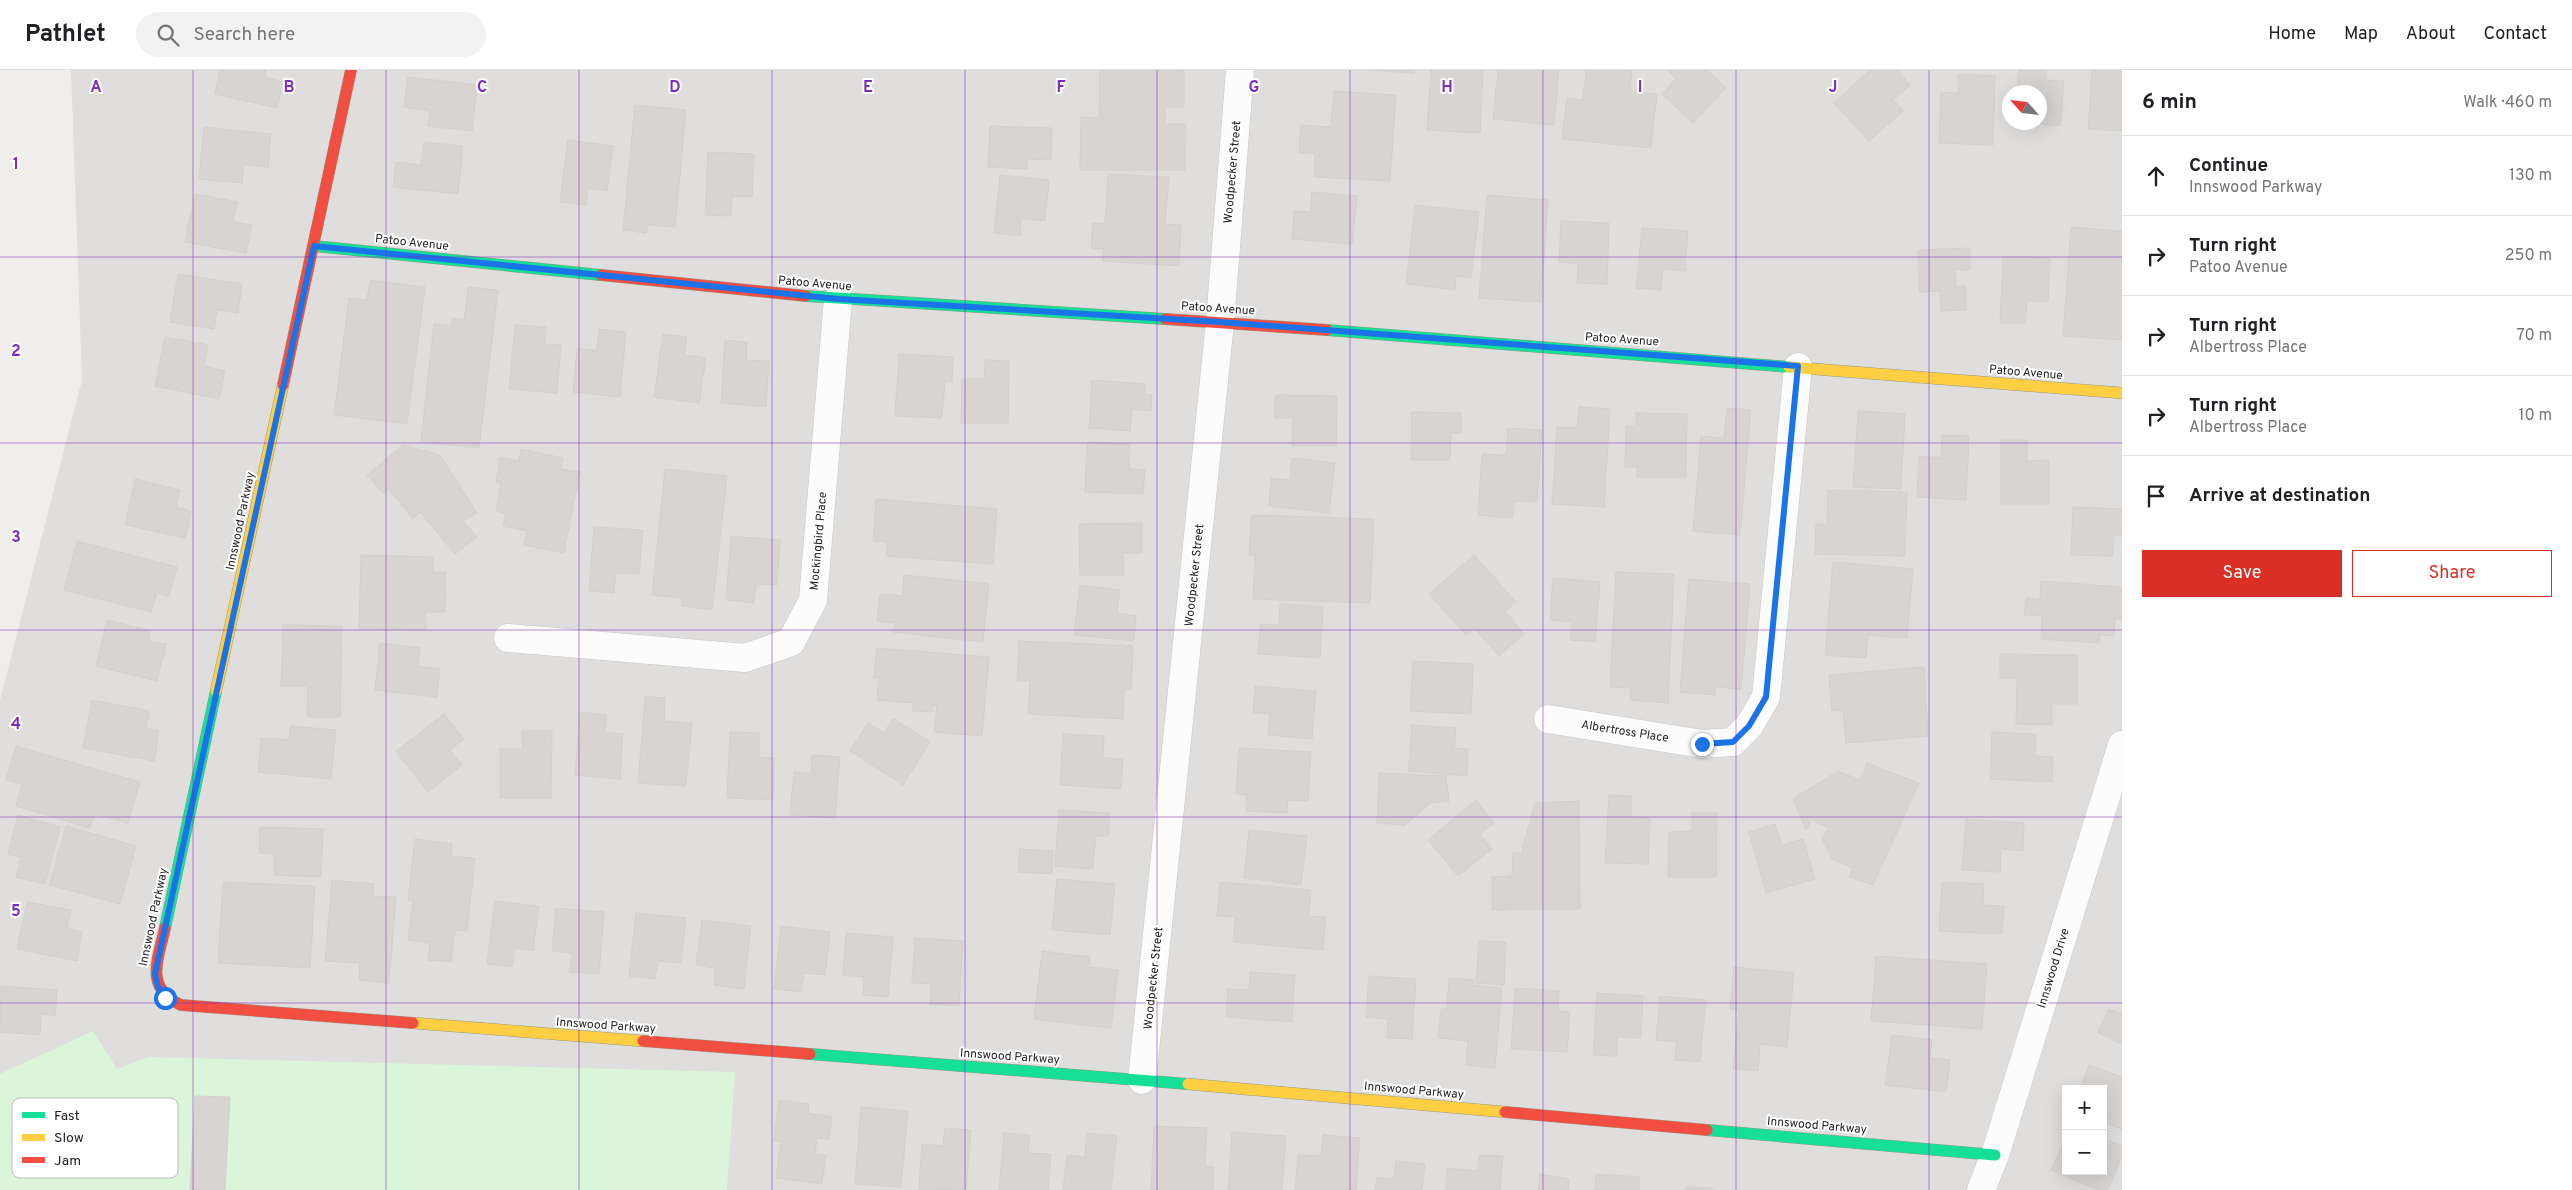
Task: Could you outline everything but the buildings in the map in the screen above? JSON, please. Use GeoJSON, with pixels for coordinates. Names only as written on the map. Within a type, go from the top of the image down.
{"type":"FeatureCollection","features":[{"type":"Feature","properties":{"kind":"street","name":"Innswood Parkway"},"geometry":{"type":"LineString","coordinates":[[351,70],[155,974],[158,987],[165,998],[181,1005],[1142,1080],[1995,1154]]}},
{"type":"Feature","properties":{"kind":"street","name":"Woodpecker Street"},"geometry":{"type":"LineString","coordinates":[[1142,1080],[1220,322],[1240,70]]}},
{"type":"Feature","properties":{"kind":"street","name":"Patoo Avenue"},"geometry":{"type":"LineString","coordinates":[[314,246],[838,299],[1220,322],[2122,393]]}},
{"type":"Feature","properties":{"kind":"street","name":"Mockingbird Place"},"geometry":{"type":"LineString","coordinates":[[508,638],[745,658],[790,642],[813,600],[838,299]]}},
{"type":"Feature","properties":{"kind":"street","name":"Albertross Place"},"geometry":{"type":"LineString","coordinates":[[1548,719],[1702,744],[1733,742],[1749,726],[1766,697],[1798,366]]}},
{"type":"Feature","properties":{"kind":"street","name":"Innswood Drive"},"geometry":{"type":"LineString","coordinates":[[1981,1190],[1995,1154],[2122,745]]}},
{"type":"Feature","properties":{"kind":"shaded area"},"geometry":{"type":"Polygon","coordinates":[[[71,70],[2122,70],[2122,1190],[0,1190],[0,700],[82,380],[71,70]]]}},
{"type":"Feature","properties":{"kind":"green space"},"geometry":{"type":"Polygon","coordinates":[[[93,1031],[117,1069],[149,1057],[735,1072],[727,1190],[0,1190],[0,1074],[93,1031]]]}},
{"type":"Feature","properties":{"kind":"traffic: fast"},"geometry":{"type":"LineString","coordinates":[[314,246],[601,275]]}},
{"type":"Feature","properties":{"kind":"traffic: fast"},"geometry":{"type":"LineString","coordinates":[[806,296],[1165,319]]}},
{"type":"Feature","properties":{"kind":"traffic: fast"},"geometry":{"type":"LineString","coordinates":[[1327,330],[1789,367]]}},
{"type":"Feature","properties":{"kind":"traffic: fast"},"geometry":{"type":"LineString","coordinates":[[165,928],[216,691]]}},
{"type":"Feature","properties":{"kind":"traffic: fast"},"geometry":{"type":"LineString","coordinates":[[810,1054],[1188,1084]]}},
{"type":"Feature","properties":{"kind":"traffic: fast"},"geometry":{"type":"LineString","coordinates":[[1707,1130],[1995,1155]]}},
{"type":"Feature","properties":{"kind":"traffic: slow"},"geometry":{"type":"LineString","coordinates":[[1789,367],[2122,393]]}},
{"type":"Feature","properties":{"kind":"traffic: slow"},"geometry":{"type":"LineString","coordinates":[[216,691],[283,385]]}},
{"type":"Feature","properties":{"kind":"traffic: slow"},"geometry":{"type":"LineString","coordinates":[[413,1023],[643,1041]]}},
{"type":"Feature","properties":{"kind":"traffic: slow"},"geometry":{"type":"LineString","coordinates":[[1188,1084],[1505,1112]]}},
{"type":"Feature","properties":{"kind":"traffic: jam"},"geometry":{"type":"LineString","coordinates":[[283,385],[351,70]]}},
{"type":"Feature","properties":{"kind":"traffic: jam"},"geometry":{"type":"LineString","coordinates":[[601,275],[806,296]]}},
{"type":"Feature","properties":{"kind":"traffic: jam"},"geometry":{"type":"LineString","coordinates":[[1165,319],[1327,330]]}},
{"type":"Feature","properties":{"kind":"traffic: jam"},"geometry":{"type":"LineString","coordinates":[[165,928],[157,962],[158,982],[169,998],[181,1005],[413,1023]]}},
{"type":"Feature","properties":{"kind":"traffic: jam"},"geometry":{"type":"LineString","coordinates":[[643,1041],[810,1054]]}},
{"type":"Feature","properties":{"kind":"traffic: jam"},"geometry":{"type":"LineString","coordinates":[[1505,1112],[1707,1130]]}},
{"type":"Feature","properties":{"kind":"route"},"geometry":{"type":"LineString","coordinates":[[165,998],[158,987],[155,974],[314,246],[838,299],[1220,322],[1798,366],[1766,697],[1749,726],[1733,742],[1702,744]]}}]}
